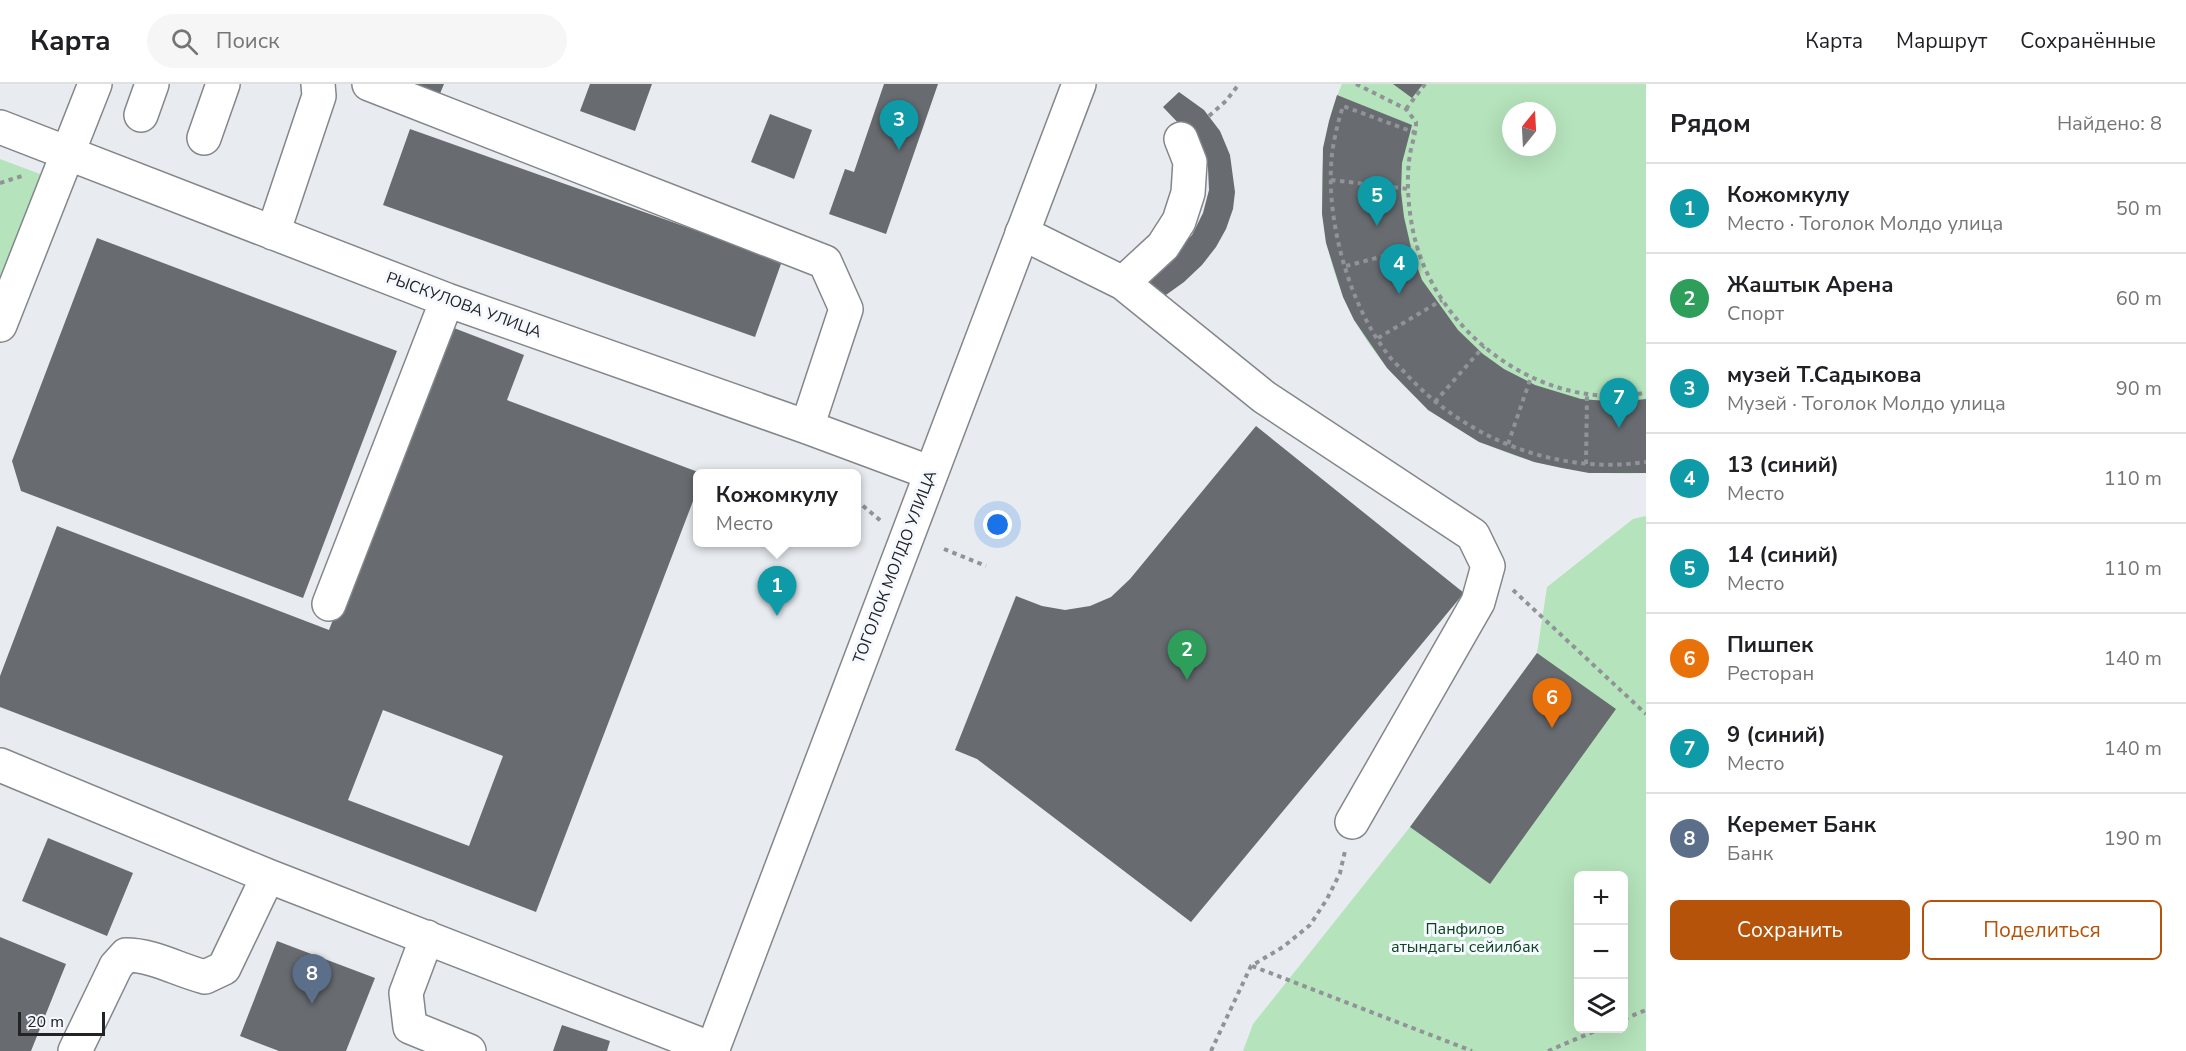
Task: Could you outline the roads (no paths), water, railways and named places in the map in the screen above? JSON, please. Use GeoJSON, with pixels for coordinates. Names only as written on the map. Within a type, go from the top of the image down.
{"type":"FeatureCollection","features":[{"type":"Feature","properties":{"kind":"street"},"geometry":{"type":"LineString","coordinates":[[0,325],[95,84]]}},
{"type":"Feature","properties":{"kind":"street"},"geometry":{"type":"LineString","coordinates":[[141,115],[152,84]]}},
{"type":"Feature","properties":{"kind":"street"},"geometry":{"type":"LineString","coordinates":[[204,138],[224,84]]}},
{"type":"Feature","properties":{"kind":"street"},"geometry":{"type":"LineString","coordinates":[[273,232],[319,96],[318,84]]}},
{"type":"Feature","properties":{"kind":"street"},"geometry":{"type":"LineString","coordinates":[[369,84],[825,262],[846,309],[807,427]]}},
{"type":"Feature","properties":{"kind":"street","name":"ТОГОЛОК МОЛДО УЛИЦА"},"geometry":{"type":"LineString","coordinates":[[712,1050],[1079,84]]}},
{"type":"Feature","properties":{"kind":"street","name":"РЫСКУЛОВА УЛИЦА"},"geometry":{"type":"LineString","coordinates":[[0,127],[447,300],[931,473]]}},
{"type":"Feature","properties":{"kind":"street"},"geometry":{"type":"LineString","coordinates":[[1123,283],[1163,246],[1179,220],[1188,193],[1190,162],[1181,139]]}},
{"type":"Feature","properties":{"kind":"street"},"geometry":{"type":"LineString","coordinates":[[1022,233],[1123,283],[1264,397],[1473,535],[1488,566],[1478,602],[1352,822]]}},
{"type":"Feature","properties":{"kind":"street"},"geometry":{"type":"LineString","coordinates":[[329,604],[447,300]]}},
{"type":"Feature","properties":{"kind":"street"},"geometry":{"type":"LineString","coordinates":[[0,765],[268,876],[712,1050]]}},
{"type":"Feature","properties":{"kind":"street"},"geometry":{"type":"LineString","coordinates":[[75,1051],[116,966],[126,955],[142,955],[205,977],[224,968],[268,876]]}},
{"type":"Feature","properties":{"kind":"street"},"geometry":{"type":"LineString","coordinates":[[427,937],[406,993],[410,1027],[469,1051]]}},
{"type":"Feature","properties":{"kind":"place","name":"музей Т.Садыкова"},"geometry":{"type":"Point","coordinates":[899,150]}},
{"type":"Feature","properties":{"kind":"place","name":"14 (синий)"},"geometry":{"type":"Point","coordinates":[1377,226]}},
{"type":"Feature","properties":{"kind":"place","name":"13 (синий)"},"geometry":{"type":"Point","coordinates":[1399,294]}},
{"type":"Feature","properties":{"kind":"place","name":"9 (синий)"},"geometry":{"type":"Point","coordinates":[1619,428]}},
{"type":"Feature","properties":{"kind":"place","name":"Кожомкулу"},"geometry":{"type":"Point","coordinates":[777,616]}},
{"type":"Feature","properties":{"kind":"place","name":"Жаштык Арена"},"geometry":{"type":"Point","coordinates":[1187,680]}},
{"type":"Feature","properties":{"kind":"place","name":"Пишпек"},"geometry":{"type":"Point","coordinates":[1552,728]}},
{"type":"Feature","properties":{"kind":"place","name":"Керемет Банк"},"geometry":{"type":"Point","coordinates":[312,1004]}},
{"type":"Feature","properties":{"kind":"park label","name":"Панфилов атындагы сейилбак"},"geometry":{"type":"Point","coordinates":[1465,938]}}]}
